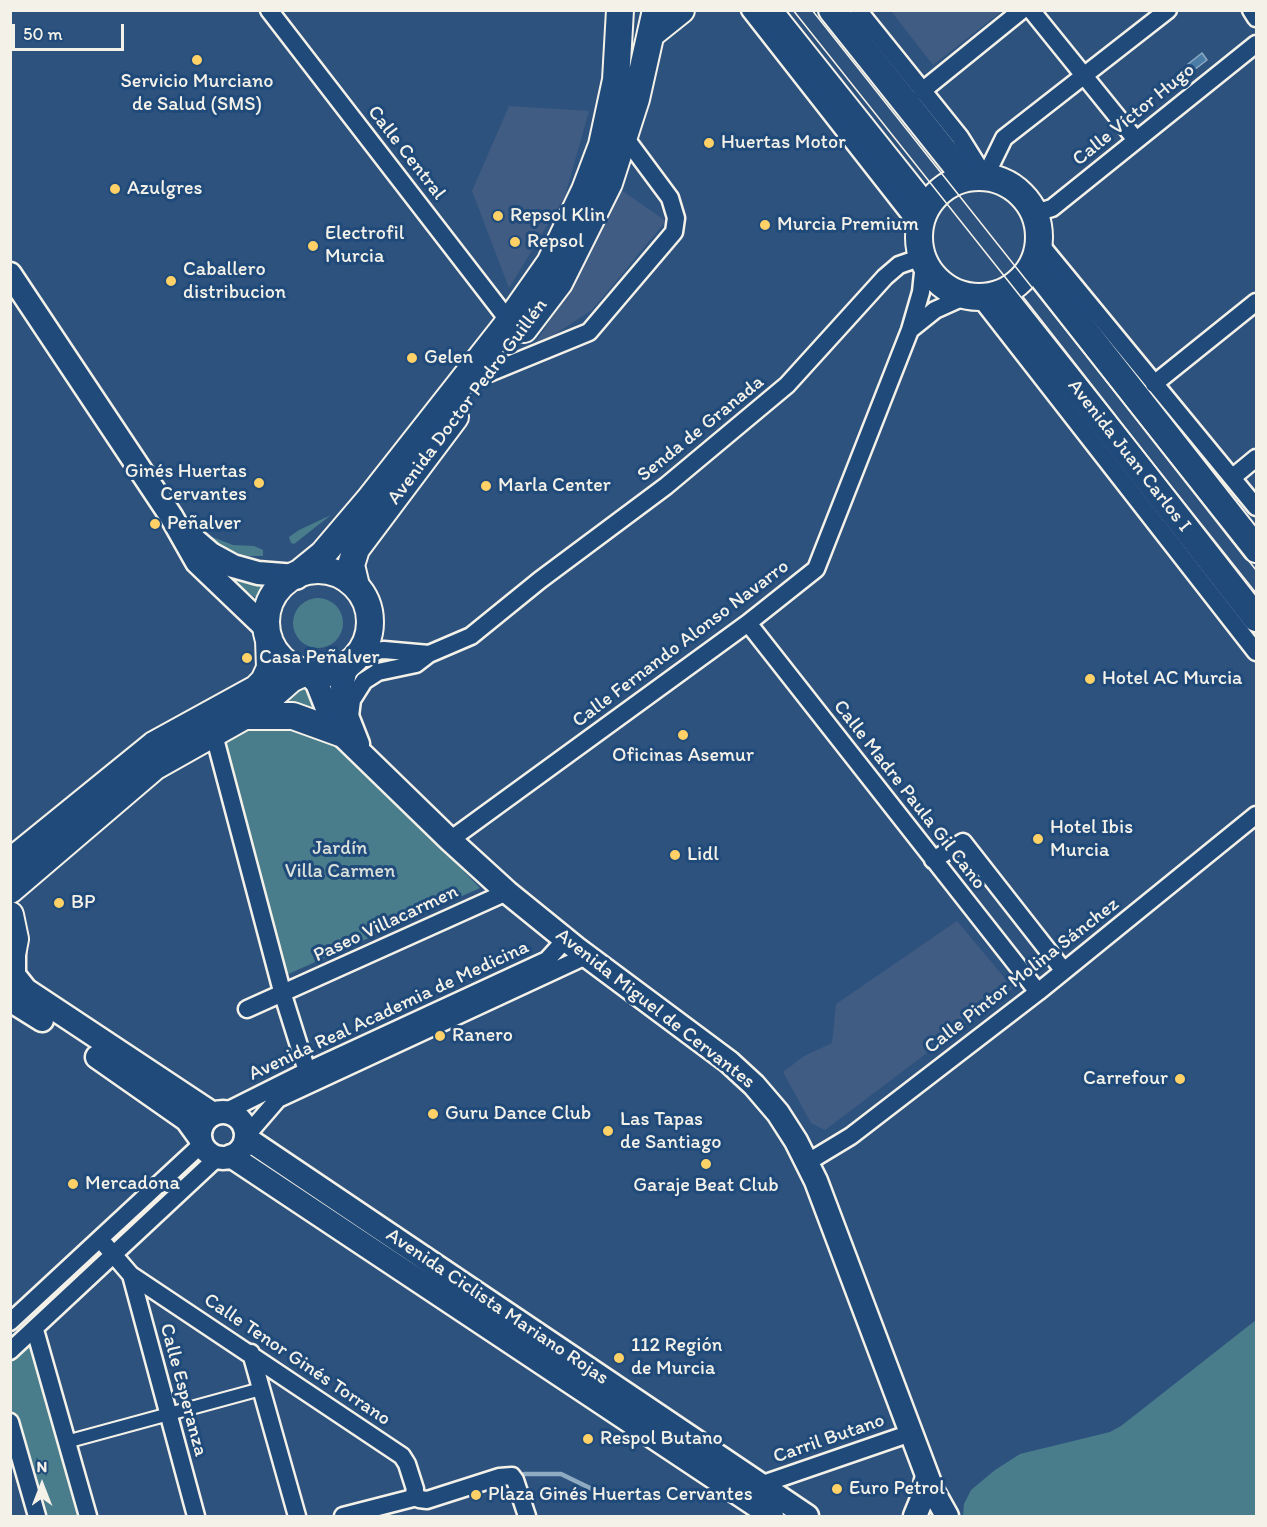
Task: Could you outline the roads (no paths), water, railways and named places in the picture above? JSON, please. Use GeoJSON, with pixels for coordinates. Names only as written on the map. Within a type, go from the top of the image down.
{"type":"FeatureCollection","features":[{"type":"Feature","properties":{"kind":"main road","name":"Avenida Doctor Pedro Guillén"},"geometry":{"type":"LineString","coordinates":[[296,576],[323,554],[509,321],[550,263],[585,190],[602,145],[616,80],[620,10]]}},
{"type":"Feature","properties":{"kind":"main road"},"geometry":{"type":"LineString","coordinates":[[654,22],[681,10]]}},
{"type":"Feature","properties":{"kind":"main road"},"geometry":{"type":"LineString","coordinates":[[832,10],[975,177]]}},
{"type":"Feature","properties":{"kind":"main road"},"geometry":{"type":"LineString","coordinates":[[767,13],[922,217]]}},
{"type":"Feature","properties":{"kind":"main road","name":"Avenida Doctor Pedro Guillén"},"geometry":{"type":"LineString","coordinates":[[356,586],[351,566],[356,549],[559,284],[609,183],[654,22]]}},
{"type":"Feature","properties":{"kind":"main road"},"geometry":{"type":"LineString","coordinates":[[923,260],[922,217],[938,192],[975,177],[1006,183],[1023,195],[1035,213],[1040,228],[1036,255],[1024,278],[983,296]]}},
{"type":"Feature","properties":{"kind":"main road"},"geometry":{"type":"LineString","coordinates":[[1036,255],[1257,549]]}},
{"type":"Feature","properties":{"kind":"main road","name":"Avenida Juan Carlos I"},"geometry":{"type":"LineString","coordinates":[[923,260],[941,285],[983,296],[1257,618]]}},
{"type":"Feature","properties":{"kind":"main road"},"geometry":{"type":"LineString","coordinates":[[10,274],[171,516],[190,551],[206,573],[254,614],[288,664],[306,672]]}},
{"type":"Feature","properties":{"kind":"main road"},"geometry":{"type":"LineString","coordinates":[[171,516],[200,546],[233,566],[258,573],[296,576]]}},
{"type":"Feature","properties":{"kind":"main road"},"geometry":{"type":"LineString","coordinates":[[10,862],[154,746],[256,689],[264,681],[270,668],[268,634],[271,602],[281,586],[296,576],[311,571],[338,574],[356,586],[368,606],[370,629],[367,640],[343,678],[345,728],[293,716],[242,716]]}},
{"type":"Feature","properties":{"kind":"main road"},"geometry":{"type":"LineString","coordinates":[[10,890],[154,767],[267,702],[291,679],[306,672],[337,670],[354,659]]}},
{"type":"Feature","properties":{"kind":"main road","name":"Avenida Miguel de Cervantes"},"geometry":{"type":"LineString","coordinates":[[306,672],[317,683],[333,724],[345,728],[361,751],[450,840],[507,892],[565,940],[746,1077],[778,1113],[808,1162],[930,1483],[946,1516]]}},
{"type":"Feature","properties":{"kind":"main road"},"geometry":{"type":"LineString","coordinates":[[10,915],[14,928],[12,958],[14,975],[26,990],[219,1113],[240,1120],[246,1137],[241,1149],[213,1149],[202,1124],[219,1113]]}},
{"type":"Feature","properties":{"kind":"main road","name":"Avenida Ciclista Mariano Rojas"},"geometry":{"type":"LineString","coordinates":[[10,1000],[20,1004],[187,1120],[213,1149],[772,1516]]}},
{"type":"Feature","properties":{"kind":"main road","name":"Avenida Ciclista Mariano Rojas"},"geometry":{"type":"LineString","coordinates":[[246,1137],[807,1516]]}},
{"type":"Feature","properties":{"kind":"main road"},"geometry":{"type":"LineString","coordinates":[[915,1516],[930,1483]]}},
{"type":"Feature","properties":{"kind":"main road","name":"Avenida Miguel de Cervantes"},"geometry":{"type":"LineString","coordinates":[[930,1483],[937,1516]]}},
{"type":"Feature","properties":{"kind":"street","name":"Calle Central"},"geometry":{"type":"LineString","coordinates":[[269,10],[509,321]]}},
{"type":"Feature","properties":{"kind":"street"},"geometry":{"type":"LineString","coordinates":[[750,10],[922,217]]}},
{"type":"Feature","properties":{"kind":"street"},"geometry":{"type":"LineString","coordinates":[[858,10],[960,137],[975,177]]}},
{"type":"Feature","properties":{"kind":"street"},"geometry":{"type":"LineString","coordinates":[[922,91],[1022,10]]}},
{"type":"Feature","properties":{"kind":"street"},"geometry":{"type":"LineString","coordinates":[[1031,10],[1136,140]]}},
{"type":"Feature","properties":{"kind":"street"},"geometry":{"type":"LineString","coordinates":[[975,177],[1004,138],[1168,10]]}},
{"type":"Feature","properties":{"kind":"street"},"geometry":{"type":"LineString","coordinates":[[1251,10],[1257,18]]}},
{"type":"Feature","properties":{"kind":"street","name":"Calle Víctor Hugo"},"geometry":{"type":"LineString","coordinates":[[1035,213],[1052,208],[1257,44]]}},
{"type":"Feature","properties":{"kind":"street"},"geometry":{"type":"LineString","coordinates":[[489,373],[589,332],[674,232],[676,218],[670,198],[624,136]]}},
{"type":"Feature","properties":{"kind":"street"},"geometry":{"type":"LineString","coordinates":[[1036,255],[1154,384],[1257,507]]}},
{"type":"Feature","properties":{"kind":"street","name":"Calle Fernando Alonso Navarro"},"geometry":{"type":"LineString","coordinates":[[450,840],[748,623],[816,569],[910,330],[921,292],[923,260]]}},
{"type":"Feature","properties":{"kind":"street","name":"Senda de Granada"},"geometry":{"type":"LineString","coordinates":[[345,728],[352,700],[364,681],[378,672],[416,664],[429,654],[471,636],[540,580],[666,486],[787,385],[899,265],[923,260]]}},
{"type":"Feature","properties":{"kind":"street"},"geometry":{"type":"LineString","coordinates":[[910,330],[935,310],[983,296],[1257,652]]}},
{"type":"Feature","properties":{"kind":"street"},"geometry":{"type":"LineString","coordinates":[[1154,384],[1257,302]]}},
{"type":"Feature","properties":{"kind":"street"},"geometry":{"type":"LineString","coordinates":[[1233,477],[1257,458]]}},
{"type":"Feature","properties":{"kind":"street","name":"Calle Madre Paula Gil Cano"},"geometry":{"type":"LineString","coordinates":[[748,623],[1038,992]]}},
{"type":"Feature","properties":{"kind":"street"},"geometry":{"type":"LineString","coordinates":[[354,659],[384,650],[429,654]]}},
{"type":"Feature","properties":{"kind":"street"},"geometry":{"type":"LineString","coordinates":[[213,732],[283,995],[307,1071]]}},
{"type":"Feature","properties":{"kind":"street","name":"Calle Pintor Molina Sánchez"},"geometry":{"type":"LineString","coordinates":[[808,1162],[850,1136],[1038,992],[1257,815]]}},
{"type":"Feature","properties":{"kind":"street"},"geometry":{"type":"LineString","coordinates":[[933,860],[963,842],[1064,971]]}},
{"type":"Feature","properties":{"kind":"street","name":"Paseo Villacarmen"},"geometry":{"type":"LineString","coordinates":[[247,1010],[507,892]]}},
{"type":"Feature","properties":{"kind":"street","name":"Avenida Real Academia de Medicina"},"geometry":{"type":"LineString","coordinates":[[219,1113],[547,960],[565,940]]}},
{"type":"Feature","properties":{"kind":"street","name":"Avenida Real Academia de Medicina"},"geometry":{"type":"LineString","coordinates":[[246,1137],[278,1099],[586,956]]}},
{"type":"Feature","properties":{"kind":"street"},"geometry":{"type":"LineString","coordinates":[[35,1330],[11,1322],[100,1239],[213,1149]]}},
{"type":"Feature","properties":{"kind":"street"},"geometry":{"type":"LineString","coordinates":[[10,1351],[113,1257],[213,1149]]}},
{"type":"Feature","properties":{"kind":"street"},"geometry":{"type":"LineString","coordinates":[[100,1239],[130,1275]]}},
{"type":"Feature","properties":{"kind":"street","name":"Calle Tenor Ginés Torrano"},"geometry":{"type":"LineString","coordinates":[[130,1275],[399,1453],[408,1464],[414,1495]]}},
{"type":"Feature","properties":{"kind":"street","name":"Calle Esperanza"},"geometry":{"type":"LineString","coordinates":[[130,1275],[195,1516]]}},
{"type":"Feature","properties":{"kind":"street"},"geometry":{"type":"LineString","coordinates":[[35,1330],[87,1516]]}},
{"type":"Feature","properties":{"kind":"street"},"geometry":{"type":"LineString","coordinates":[[251,1353],[297,1516]]}},
{"type":"Feature","properties":{"kind":"street"},"geometry":{"type":"LineString","coordinates":[[66,1442],[261,1389]]}},
{"type":"Feature","properties":{"kind":"street"},"geometry":{"type":"LineString","coordinates":[[10,1422],[15,1455],[37,1516]]}},
{"type":"Feature","properties":{"kind":"street","name":"Carril Butano"},"geometry":{"type":"LineString","coordinates":[[760,1485],[911,1433]]}},
{"type":"Feature","properties":{"kind":"street"},"geometry":{"type":"LineString","coordinates":[[343,1516],[414,1495],[419,1499],[429,1500],[499,1477],[512,1476],[527,1516]]}},
{"type":"Feature","properties":{"kind":"waterway"},"geometry":{"type":"LineString","coordinates":[[524,1474],[561,1474],[594,1490]]}},
{"type":"Feature","properties":{"kind":"tram line"},"geometry":{"type":"LineString","coordinates":[[793,10],[1256,593]]}},
{"type":"Feature","properties":{"kind":"tram line"},"geometry":{"type":"LineString","coordinates":[[812,10],[1256,570]]}},
{"type":"Feature","properties":{"kind":"place","name":"Servicio Murciano de Salud (SMS)"},"geometry":{"type":"Point","coordinates":[197,60]}},
{"type":"Feature","properties":{"kind":"place","name":"Huertas Motor"},"geometry":{"type":"Point","coordinates":[709,143]}},
{"type":"Feature","properties":{"kind":"place","name":"Azulgres"},"geometry":{"type":"Point","coordinates":[115,189]}},
{"type":"Feature","properties":{"kind":"place","name":"Repsol Klin"},"geometry":{"type":"Point","coordinates":[498,216]}},
{"type":"Feature","properties":{"kind":"place","name":"Murcia Premium"},"geometry":{"type":"Point","coordinates":[765,225]}},
{"type":"Feature","properties":{"kind":"place","name":"Repsol"},"geometry":{"type":"Point","coordinates":[515,242]}},
{"type":"Feature","properties":{"kind":"place","name":"Electrofil Murcia"},"geometry":{"type":"Point","coordinates":[313,246]}},
{"type":"Feature","properties":{"kind":"place","name":"Caballero distribucion"},"geometry":{"type":"Point","coordinates":[171,281]}},
{"type":"Feature","properties":{"kind":"place","name":"Gelen"},"geometry":{"type":"Point","coordinates":[412,358]}},
{"type":"Feature","properties":{"kind":"place","name":"Ginés Huertas Cervantes"},"geometry":{"type":"Point","coordinates":[259,483]}},
{"type":"Feature","properties":{"kind":"place","name":"Marla Center"},"geometry":{"type":"Point","coordinates":[486,486]}},
{"type":"Feature","properties":{"kind":"place","name":"Peñalver"},"geometry":{"type":"Point","coordinates":[155,524]}},
{"type":"Feature","properties":{"kind":"place","name":"Casa Peñalver"},"geometry":{"type":"Point","coordinates":[247,658]}},
{"type":"Feature","properties":{"kind":"place","name":"Hotel AC Murcia"},"geometry":{"type":"Point","coordinates":[1090,679]}},
{"type":"Feature","properties":{"kind":"place","name":"Oficinas Asemur"},"geometry":{"type":"Point","coordinates":[683,735]}},
{"type":"Feature","properties":{"kind":"place","name":"Hotel Ibis Murcia"},"geometry":{"type":"Point","coordinates":[1038,839]}},
{"type":"Feature","properties":{"kind":"place","name":"Lidl"},"geometry":{"type":"Point","coordinates":[675,855]}},
{"type":"Feature","properties":{"kind":"place","name":"BP"},"geometry":{"type":"Point","coordinates":[59,903]}},
{"type":"Feature","properties":{"kind":"place","name":"Ranero"},"geometry":{"type":"Point","coordinates":[440,1036]}},
{"type":"Feature","properties":{"kind":"place","name":"Carrefour"},"geometry":{"type":"Point","coordinates":[1180,1079]}},
{"type":"Feature","properties":{"kind":"place","name":"Guru Dance Club"},"geometry":{"type":"Point","coordinates":[433,1114]}},
{"type":"Feature","properties":{"kind":"place","name":"Las Tapas de Santiago"},"geometry":{"type":"Point","coordinates":[608,1131]}},
{"type":"Feature","properties":{"kind":"place","name":"Garaje Beat Club"},"geometry":{"type":"Point","coordinates":[706,1164]}},
{"type":"Feature","properties":{"kind":"place","name":"Mercadona"},"geometry":{"type":"Point","coordinates":[73,1184]}},
{"type":"Feature","properties":{"kind":"place","name":"112 Región de Murcia"},"geometry":{"type":"Point","coordinates":[619,1358]}},
{"type":"Feature","properties":{"kind":"place","name":"Respol Butano"},"geometry":{"type":"Point","coordinates":[588,1439]}},
{"type":"Feature","properties":{"kind":"place","name":"Euro Petrol"},"geometry":{"type":"Point","coordinates":[837,1489]}},
{"type":"Feature","properties":{"kind":"place","name":"Plaza Ginés Huertas Cervantes"},"geometry":{"type":"Point","coordinates":[476,1495]}},
{"type":"Feature","properties":{"kind":"park label","name":"Jardín Villa Carmen"},"geometry":{"type":"Point","coordinates":[340,860]}}]}
